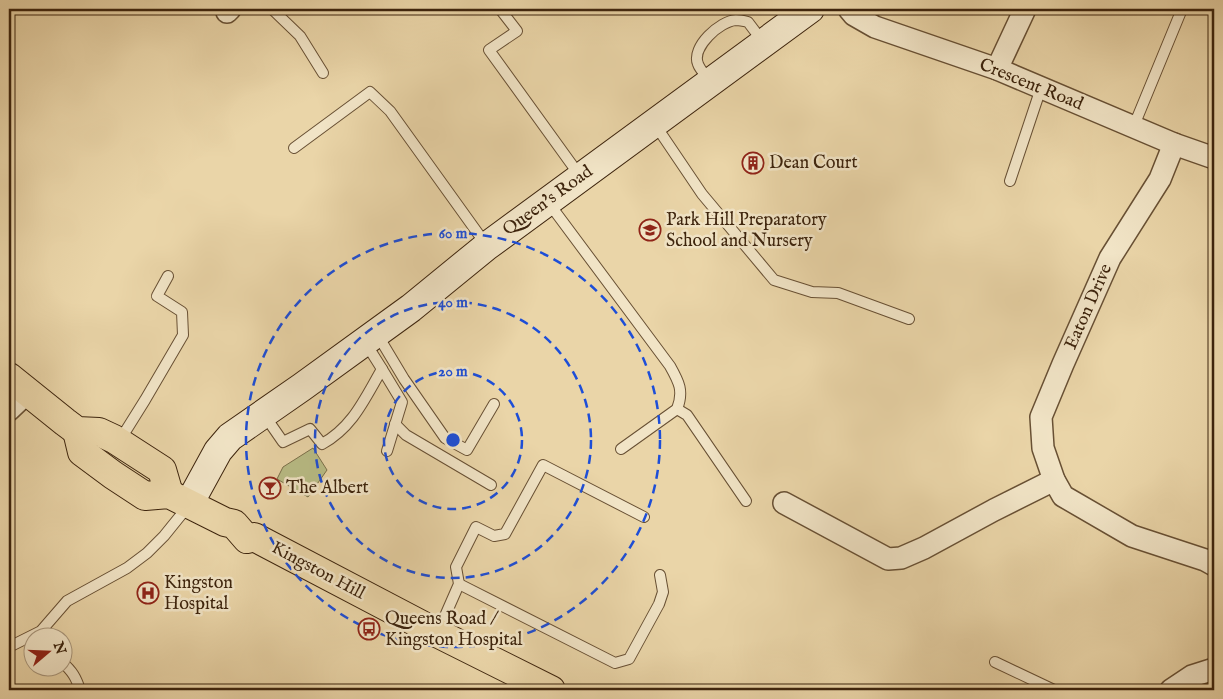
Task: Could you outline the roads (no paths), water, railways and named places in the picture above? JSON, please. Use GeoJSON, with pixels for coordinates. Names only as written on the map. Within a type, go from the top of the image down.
{"type":"FeatureCollection","features":[{"type":"Feature","properties":{"kind":"main road","name":"Queen's Road"},"geometry":{"type":"LineString","coordinates":[[179,499],[230,437],[411,308],[487,246],[762,42],[810,9]]}},
{"type":"Feature","properties":{"kind":"main road"},"geometry":{"type":"LineString","coordinates":[[19,384],[77,431],[99,432],[121,443],[162,470],[179,499]]}},
{"type":"Feature","properties":{"kind":"main road"},"geometry":{"type":"LineString","coordinates":[[77,431],[82,452],[113,475],[145,496],[179,499]]}},
{"type":"Feature","properties":{"kind":"main road","name":"Kingston Hill"},"geometry":{"type":"LineString","coordinates":[[179,499],[225,522],[234,524],[246,539],[254,537],[437,633],[551,690]]}},
{"type":"Feature","properties":{"kind":"street","name":"Crescent Road"},"geometry":{"type":"LineString","coordinates":[[850,9],[854,15],[875,27],[997,70],[1133,128],[1214,158]]}},
{"type":"Feature","properties":{"kind":"street"},"geometry":{"type":"LineString","coordinates":[[997,70],[1025,9]]}},
{"type":"Feature","properties":{"kind":"street","name":"Eaton Drive"},"geometry":{"type":"LineString","coordinates":[[1174,144],[1160,179],[1110,258],[1041,417],[1042,448],[1054,480],[1063,496],[1132,536],[1205,560],[1214,565]]}},
{"type":"Feature","properties":{"kind":"street"},"geometry":{"type":"LineString","coordinates":[[9,410],[19,384]]}},
{"type":"Feature","properties":{"kind":"street"},"geometry":{"type":"LineString","coordinates":[[784,503],[888,559],[901,558],[924,548],[1054,480]]}},
{"type":"Feature","properties":{"kind":"street"},"geometry":{"type":"LineString","coordinates":[[1171,690],[1192,676],[1214,669]]}},
{"type":"Feature","properties":{"kind":"lane"},"geometry":{"type":"LineString","coordinates":[[272,9],[300,36],[323,73]]}},
{"type":"Feature","properties":{"kind":"lane"},"geometry":{"type":"LineString","coordinates":[[500,9],[517,31],[489,50],[581,177]]}},
{"type":"Feature","properties":{"kind":"lane"},"geometry":{"type":"LineString","coordinates":[[1133,128],[1182,9]]}},
{"type":"Feature","properties":{"kind":"lane"},"geometry":{"type":"LineString","coordinates":[[710,81],[698,64],[697,55],[702,42],[722,25],[735,20],[748,22],[762,42]]}},
{"type":"Feature","properties":{"kind":"lane"},"geometry":{"type":"LineString","coordinates":[[1010,181],[1041,88]]}},
{"type":"Feature","properties":{"kind":"lane"},"geometry":{"type":"LineString","coordinates":[[294,148],[370,92],[390,111],[487,246]]}},
{"type":"Feature","properties":{"kind":"lane"},"geometry":{"type":"LineString","coordinates":[[654,123],[702,194],[774,280],[812,292],[838,293],[908,319]]}},
{"type":"Feature","properties":{"kind":"lane"},"geometry":{"type":"LineString","coordinates":[[548,201],[670,366],[678,380],[681,398],[677,409],[621,450]]}},
{"type":"Feature","properties":{"kind":"lane"},"geometry":{"type":"LineString","coordinates":[[121,443],[125,432],[183,335],[182,312],[157,296],[168,276]]}},
{"type":"Feature","properties":{"kind":"lane"},"geometry":{"type":"LineString","coordinates":[[370,337],[382,369],[402,402],[387,451]]}},
{"type":"Feature","properties":{"kind":"lane"},"geometry":{"type":"LineString","coordinates":[[370,337],[404,379],[445,438],[467,450],[494,404]]}},
{"type":"Feature","properties":{"kind":"lane"},"geometry":{"type":"LineString","coordinates":[[263,414],[283,442],[310,429],[322,444],[334,438],[355,416],[382,369]]}},
{"type":"Feature","properties":{"kind":"lane"},"geometry":{"type":"LineString","coordinates":[[677,409],[687,415],[746,501]]}},
{"type":"Feature","properties":{"kind":"lane"},"geometry":{"type":"LineString","coordinates":[[395,424],[406,435],[491,485]]}},
{"type":"Feature","properties":{"kind":"lane"},"geometry":{"type":"LineString","coordinates":[[437,633],[459,584],[456,567],[476,526],[494,536],[505,534],[543,465],[644,517]]}},
{"type":"Feature","properties":{"kind":"lane"},"geometry":{"type":"LineString","coordinates":[[49,626],[68,601],[127,568],[147,553],[164,536],[179,499]]}},
{"type":"Feature","properties":{"kind":"lane"},"geometry":{"type":"LineString","coordinates":[[459,584],[615,664],[629,659],[659,604],[663,592],[660,575]]}},
{"type":"Feature","properties":{"kind":"lane"},"geometry":{"type":"LineString","coordinates":[[9,647],[22,642]]}},
{"type":"Feature","properties":{"kind":"lane"},"geometry":{"type":"LineString","coordinates":[[995,662],[1054,690]]}},
{"type":"Feature","properties":{"kind":"lane"},"geometry":{"type":"LineString","coordinates":[[72,672],[77,679],[80,690]]}},
{"type":"Feature","properties":{"kind":"place","name":"Dean Court"},"geometry":{"type":"Point","coordinates":[753,163]}},
{"type":"Feature","properties":{"kind":"place","name":"Park Hill Preparatory School and Nursery"},"geometry":{"type":"Point","coordinates":[650,230]}},
{"type":"Feature","properties":{"kind":"place","name":"The Albert"},"geometry":{"type":"Point","coordinates":[270,488]}},
{"type":"Feature","properties":{"kind":"place","name":"Kingston Hospital"},"geometry":{"type":"Point","coordinates":[148,593]}},
{"type":"Feature","properties":{"kind":"place","name":"Queens Road / Kingston Hospital"},"geometry":{"type":"Point","coordinates":[369,629]}}]}
